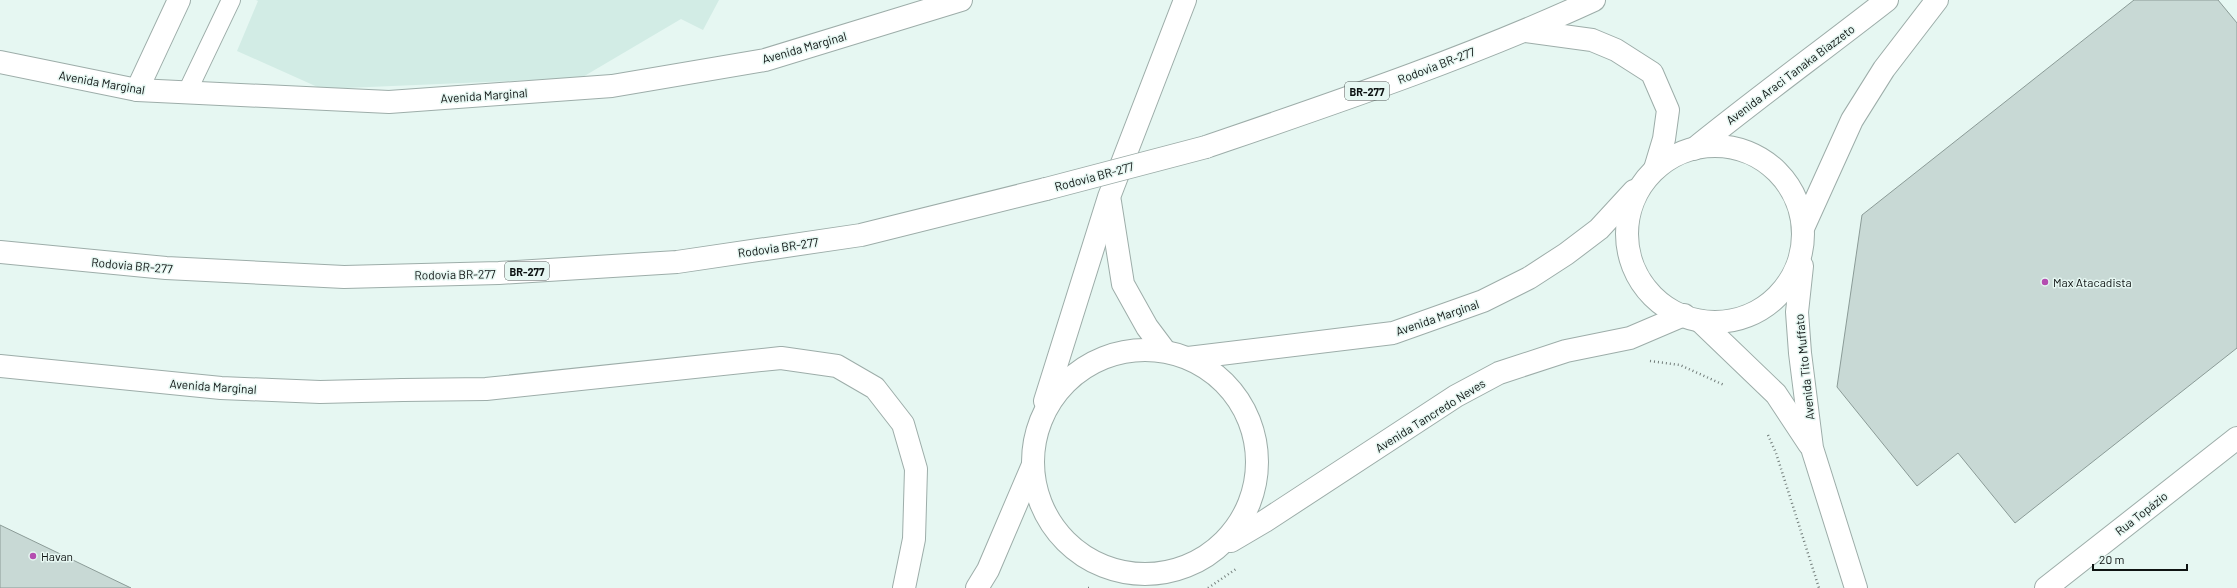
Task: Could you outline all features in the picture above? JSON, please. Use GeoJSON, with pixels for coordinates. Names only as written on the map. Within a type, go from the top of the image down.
{"type":"FeatureCollection","features":[{"type":"Feature","properties":{"kind":"main road"},"geometry":{"type":"LineString","coordinates":[[137,90],[179,0]]}},
{"type":"Feature","properties":{"kind":"main road","name":"Avenida Marginal"},"geometry":{"type":"LineString","coordinates":[[0,62],[137,90],[389,102],[612,86],[765,60],[961,0]]}},
{"type":"Feature","properties":{"kind":"main road"},"geometry":{"type":"LineString","coordinates":[[1038,425],[1052,396],[1074,373],[1102,357],[1127,351],[1165,351],[1188,358],[1221,378],[1244,408],[1257,445],[1256,483],[1243,519],[1218,548],[1202,560],[1184,568],[1149,575],[1114,570],[1082,556],[1056,532],[1038,502],[1032,467],[1032,446],[1038,425],[1109,197],[1185,0]]}},
{"type":"Feature","properties":{"kind":"main road","name":"BR-277"},"geometry":{"type":"LineString","coordinates":[[1526,32],[1594,0]]}},
{"type":"Feature","properties":{"kind":"main road","name":"Avenida Araci Tanaka Biazzeto"},"geometry":{"type":"LineString","coordinates":[[1694,149],[1756,99],[1807,62],[1887,0]]}},
{"type":"Feature","properties":{"kind":"main road"},"geometry":{"type":"LineString","coordinates":[[1526,32],[1592,40],[1616,50],[1652,73],[1668,110],[1664,139],[1650,174],[1631,206],[1626,234],[1631,263],[1645,289],[1667,308],[1692,318],[1731,322],[1758,312],[1782,293],[1798,268],[1804,233],[1852,120],[1884,69],[1937,0]]}},
{"type":"Feature","properties":{"kind":"main road","name":"Rodovia BR-277"},"geometry":{"type":"LineString","coordinates":[[0,252],[166,268],[336,277],[499,273],[677,262],[861,234],[1046,189],[1206,147],[1360,94],[1526,32]]}},
{"type":"Feature","properties":{"kind":"main road"},"geometry":{"type":"LineString","coordinates":[[1650,174],[1674,156],[1694,149],[1720,146],[1744,151],[1767,162],[1785,180],[1798,202],[1804,233]]}},
{"type":"Feature","properties":{"kind":"main road","name":"Avenida Marginal"},"geometry":{"type":"LineString","coordinates":[[1188,358],[1393,333],[1483,301],[1529,278],[1566,254],[1599,229],[1650,174]]}},
{"type":"Feature","properties":{"kind":"main road"},"geometry":{"type":"LineString","coordinates":[[1109,197],[1123,284],[1147,327],[1165,351]]}},
{"type":"Feature","properties":{"kind":"main road","name":"Avenida Tito Muffato"},"geometry":{"type":"LineString","coordinates":[[1804,233],[1798,312],[1800,353],[1812,448],[1856,588]]}},
{"type":"Feature","properties":{"kind":"main road","name":"Avenida Tito Muffato"},"geometry":{"type":"LineString","coordinates":[[1692,318],[1776,394],[1812,448]]}},
{"type":"Feature","properties":{"kind":"main road","name":"Avenida Tancredo Neves"},"geometry":{"type":"LineString","coordinates":[[1218,548],[1265,521],[1456,396],[1498,373],[1566,351],[1630,338],[1692,318]]}},
{"type":"Feature","properties":{"kind":"main road","name":"Avenida Marginal"},"geometry":{"type":"LineString","coordinates":[[0,366],[221,388],[320,392],[486,389],[781,358],[837,366],[875,388],[904,424],[916,469],[914,539],[904,588]]}},
{"type":"Feature","properties":{"kind":"main road","name":"Rua Topázio"},"geometry":{"type":"LineString","coordinates":[[2046,588],[2237,438]]}},
{"type":"Feature","properties":{"kind":"main road"},"geometry":{"type":"LineString","coordinates":[[977,588],[988,570],[1032,467]]}},
{"type":"Feature","properties":{"kind":"main road"},"geometry":{"type":"LineString","coordinates":[[1168,588],[1184,568]]}},
{"type":"Feature","properties":{"kind":"lane"},"geometry":{"type":"LineString","coordinates":[[188,92],[231,0]]}},
{"type":"Feature","properties":{"kind":"path"},"geometry":{"type":"LineString","coordinates":[[1643,360],[1680,365],[1727,386]]}},
{"type":"Feature","properties":{"kind":"path"},"geometry":{"type":"LineString","coordinates":[[1767,433],[1776,453],[1818,588]]}},
{"type":"Feature","properties":{"kind":"path"},"geometry":{"type":"LineString","coordinates":[[1208,588],[1241,566]]}},
{"type":"Feature","properties":{"kind":"shaded area"},"geometry":{"type":"Polygon","coordinates":[[[256,0],[719,0],[703,30],[681,19],[581,78],[322,89],[237,51],[258,1],[256,0]]]}},
{"type":"Feature","properties":{"kind":"building","name":"Max Atacadista"},"geometry":{"type":"Polygon","coordinates":[[[2134,0],[2218,0],[2237,23],[2237,348],[2015,523],[1958,453],[1917,486],[1837,387],[1862,215],[2134,0]]]}},
{"type":"Feature","properties":{"kind":"building","name":"Havan"},"geometry":{"type":"Polygon","coordinates":[[[0,525],[131,588],[0,588],[0,525]]]}},
{"type":"Feature","properties":{"kind":"place","name":"Max Atacadista"},"geometry":{"type":"Point","coordinates":[2045,282]}},
{"type":"Feature","properties":{"kind":"place","name":"Havan"},"geometry":{"type":"Point","coordinates":[33,556]}}]}
